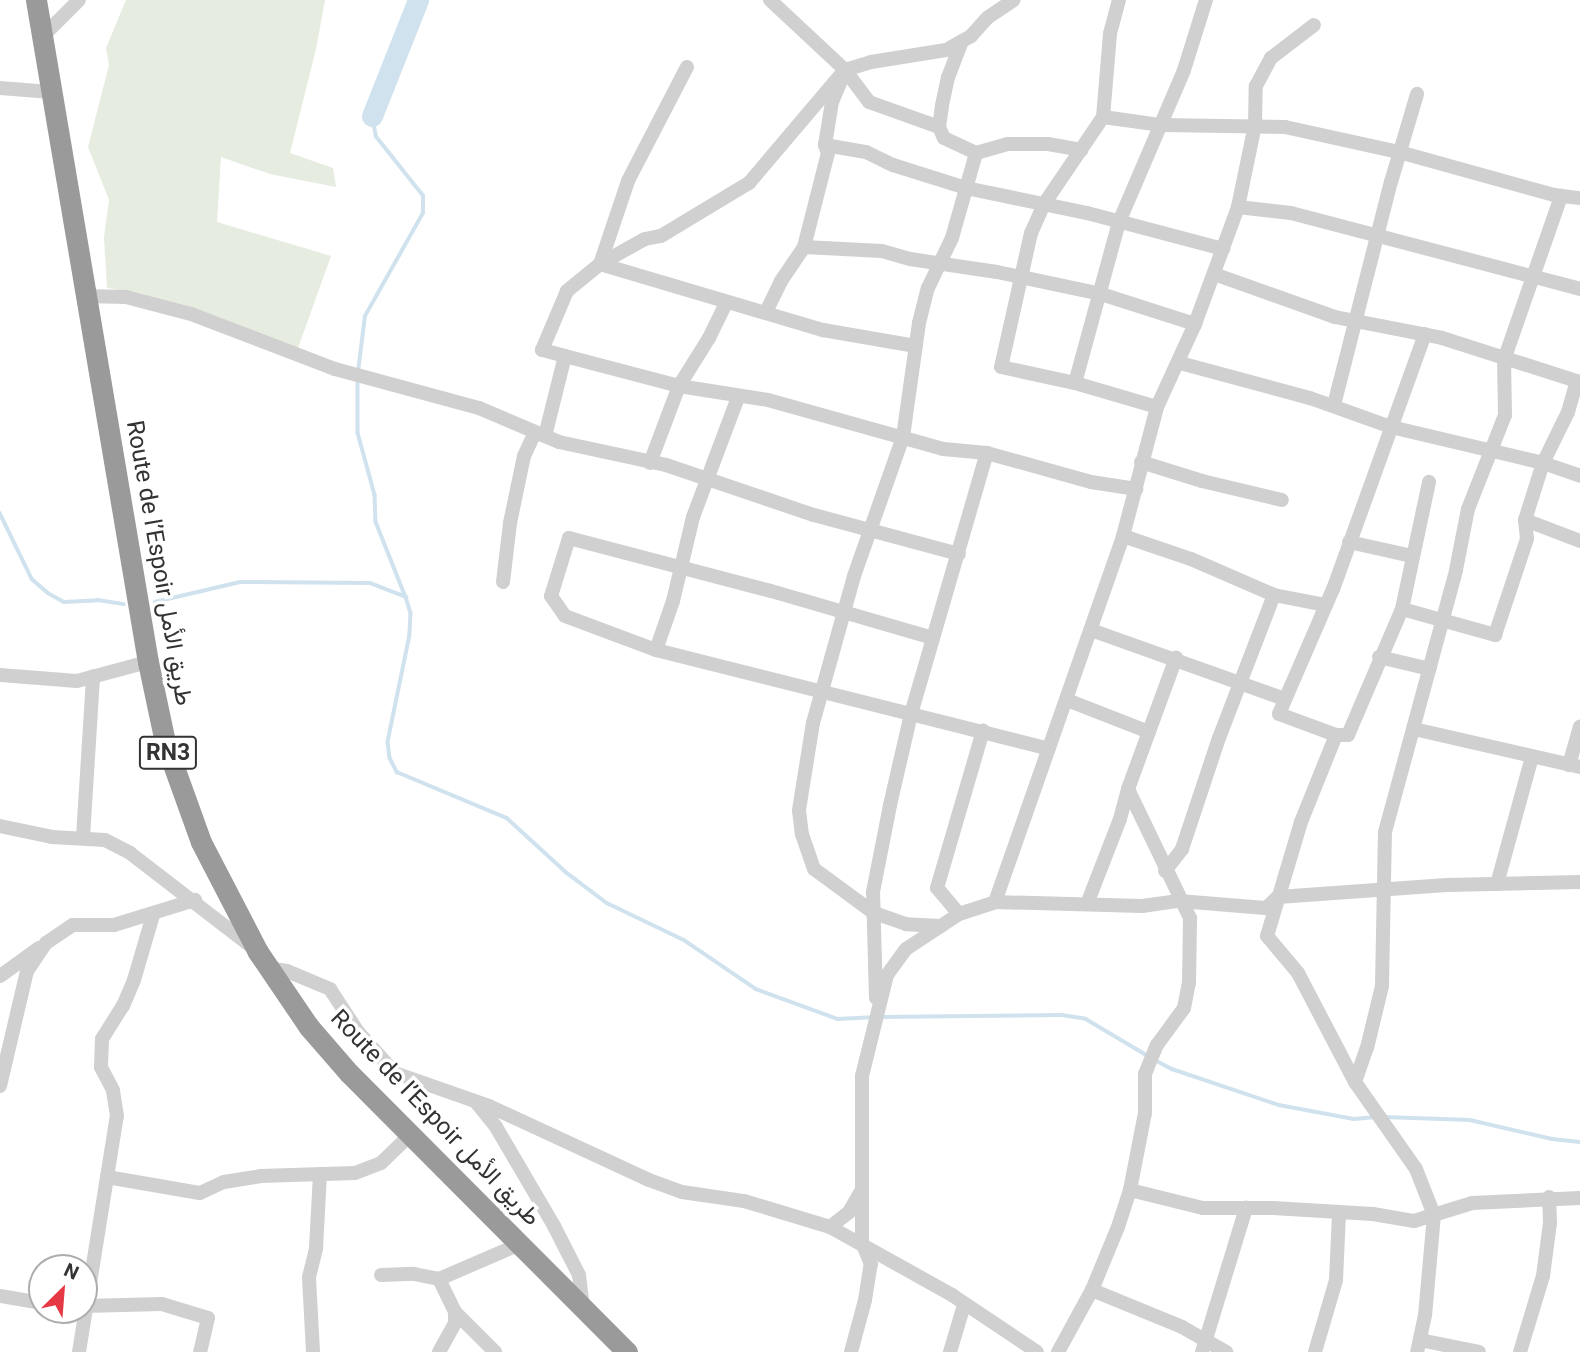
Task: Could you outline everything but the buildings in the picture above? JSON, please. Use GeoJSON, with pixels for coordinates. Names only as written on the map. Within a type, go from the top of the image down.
{"type":"FeatureCollection","features":[{"type":"Feature","properties":{"kind":"highway","name":"Route de l’Espoir طريق الأمل"},"geometry":{"type":"LineString","coordinates":[[36,0],[148,662],[164,743],[201,842],[263,960],[309,1027],[349,1073],[583,1306],[624,1351]]}},
{"type":"Feature","properties":{"kind":"street"},"geometry":{"type":"LineString","coordinates":[[42,37],[79,0]]}},
{"type":"Feature","properties":{"kind":"street"},"geometry":{"type":"LineString","coordinates":[[770,0],[845,70],[869,102],[939,127]]}},
{"type":"Feature","properties":{"kind":"street"},"geometry":{"type":"LineString","coordinates":[[1014,0],[987,18],[962,41],[946,50],[871,62],[845,70],[749,183],[662,236],[645,239],[600,264],[567,291],[542,351],[679,386],[768,400],[943,449],[987,453],[1091,482],[1136,489]]}},
{"type":"Feature","properties":{"kind":"street"},"geometry":{"type":"LineString","coordinates":[[1119,0],[1110,34],[1103,117],[1044,204],[1031,233],[1001,367],[1075,383],[1157,407]]}},
{"type":"Feature","properties":{"kind":"street"},"geometry":{"type":"LineString","coordinates":[[1075,383],[1119,222],[1184,70],[1206,0]]}},
{"type":"Feature","properties":{"kind":"street"},"geometry":{"type":"LineString","coordinates":[[995,902],[1123,536],[1157,407],[1180,363],[1238,207],[1255,125],[1256,86],[1271,58],[1314,25]]}},
{"type":"Feature","properties":{"kind":"street"},"geometry":{"type":"LineString","coordinates":[[962,41],[948,77],[939,127],[944,138],[976,153],[1008,144],[1048,144],[1081,150]]}},
{"type":"Feature","properties":{"kind":"street"},"geometry":{"type":"LineString","coordinates":[[600,264],[628,181],[687,67]]}},
{"type":"Feature","properties":{"kind":"street"},"geometry":{"type":"LineString","coordinates":[[766,312],[781,281],[804,247],[828,153],[825,145],[832,102],[845,70]]}},
{"type":"Feature","properties":{"kind":"street"},"geometry":{"type":"LineString","coordinates":[[0,88],[51,92]]}},
{"type":"Feature","properties":{"kind":"street"},"geometry":{"type":"LineString","coordinates":[[1334,405],[1354,320],[1417,94]]}},
{"type":"Feature","properties":{"kind":"street"},"geometry":{"type":"LineString","coordinates":[[1103,117],[1161,125],[1285,127],[1399,152],[1469,174],[1580,198]]}},
{"type":"Feature","properties":{"kind":"street"},"geometry":{"type":"LineString","coordinates":[[825,145],[866,152],[902,169],[966,188],[1044,204],[1223,249]]}},
{"type":"Feature","properties":{"kind":"street"},"geometry":{"type":"LineString","coordinates":[[941,926],[906,924],[874,913],[814,869],[802,835],[799,810],[805,765],[844,612],[903,437],[916,346],[928,288],[952,238],[976,153]]}},
{"type":"Feature","properties":{"kind":"street"},"geometry":{"type":"LineString","coordinates":[[1355,1082],[1367,1048],[1382,986],[1385,832],[1443,621],[1468,509],[1505,415],[1504,360],[1561,196]]}},
{"type":"Feature","properties":{"kind":"street"},"geometry":{"type":"LineString","coordinates":[[1238,207],[1291,213],[1580,289]]}},
{"type":"Feature","properties":{"kind":"street"},"geometry":{"type":"LineString","coordinates":[[804,247],[882,251],[909,259],[941,262],[1023,278],[1101,294],[1195,324]]}},
{"type":"Feature","properties":{"kind":"street"},"geometry":{"type":"LineString","coordinates":[[600,264],[823,330],[916,346]]}},
{"type":"Feature","properties":{"kind":"street"},"geometry":{"type":"LineString","coordinates":[[1214,274],[1335,317],[1425,334],[1578,381],[1568,412],[1544,463],[1525,520],[1527,538],[1495,635],[1402,608]]}},
{"type":"Feature","properties":{"kind":"street"},"geometry":{"type":"LineString","coordinates":[[85,296],[126,297],[191,314],[290,354],[478,408],[559,442],[650,463],[814,515],[959,554]]}},
{"type":"Feature","properties":{"kind":"street"},"geometry":{"type":"LineString","coordinates":[[650,463],[679,386],[709,338],[726,303]]}},
{"type":"Feature","properties":{"kind":"street"},"geometry":{"type":"LineString","coordinates":[[1425,334],[1326,605],[1279,714],[1336,735],[1348,735],[1402,608],[1429,482]]}},
{"type":"Feature","properties":{"kind":"street"},"geometry":{"type":"LineString","coordinates":[[503,582],[510,523],[524,456],[540,434],[565,356]]}},
{"type":"Feature","properties":{"kind":"street"},"geometry":{"type":"LineString","coordinates":[[1180,363],[1334,405],[1391,427],[1544,463],[1580,476]]}},
{"type":"Feature","properties":{"kind":"street"},"geometry":{"type":"LineString","coordinates":[[656,650],[673,601],[693,517],[738,397]]}},
{"type":"Feature","properties":{"kind":"street"},"geometry":{"type":"LineString","coordinates":[[877,1017],[873,892],[911,714],[987,453]]}},
{"type":"Feature","properties":{"kind":"street"},"geometry":{"type":"LineString","coordinates":[[1141,463],[1282,500]]}},
{"type":"Feature","properties":{"kind":"street"},"geometry":{"type":"LineString","coordinates":[[1525,520],[1580,541]]}},
{"type":"Feature","properties":{"kind":"street"},"geometry":{"type":"LineString","coordinates":[[1123,536],[1191,559],[1273,595],[1326,605]]}},
{"type":"Feature","properties":{"kind":"street"},"geometry":{"type":"LineString","coordinates":[[933,638],[569,538],[551,596],[565,616],[656,650],[1049,749]]}},
{"type":"Feature","properties":{"kind":"street"},"geometry":{"type":"LineString","coordinates":[[1349,542],[1412,556]]}},
{"type":"Feature","properties":{"kind":"street"},"geometry":{"type":"LineString","coordinates":[[1165,871],[1182,849],[1273,595]]}},
{"type":"Feature","properties":{"kind":"street"},"geometry":{"type":"LineString","coordinates":[[1091,630],[1176,658],[1241,685],[1285,699]]}},
{"type":"Feature","properties":{"kind":"street"},"geometry":{"type":"LineString","coordinates":[[1379,657],[1430,669]]}},
{"type":"Feature","properties":{"kind":"street"},"geometry":{"type":"LineString","coordinates":[[1087,904],[1120,819],[1128,789],[1176,658]]}},
{"type":"Feature","properties":{"kind":"street"},"geometry":{"type":"LineString","coordinates":[[0,675],[77,681],[148,662]]}},
{"type":"Feature","properties":{"kind":"street"},"geometry":{"type":"LineString","coordinates":[[83,837],[93,676]]}},
{"type":"Feature","properties":{"kind":"street"},"geometry":{"type":"LineString","coordinates":[[1067,700],[1149,732]]}},
{"type":"Feature","properties":{"kind":"street"},"geometry":{"type":"LineString","coordinates":[[1414,729],[1575,766],[1580,727]]}},
{"type":"Feature","properties":{"kind":"street"},"geometry":{"type":"LineString","coordinates":[[959,914],[937,888],[982,731]]}},
{"type":"Feature","properties":{"kind":"street"},"geometry":{"type":"LineString","coordinates":[[1336,735],[1301,822],[1267,936],[1298,973],[1355,1082],[1416,1169],[1434,1215],[1419,1346],[1479,1352]]}},
{"type":"Feature","properties":{"kind":"street"},"geometry":{"type":"LineString","coordinates":[[1497,884],[1532,757]]}},
{"type":"Feature","properties":{"kind":"street"},"geometry":{"type":"LineString","coordinates":[[1058,1352],[1092,1290],[1130,1190],[1145,1112],[1145,1074],[1157,1045],[1184,1008],[1189,983],[1190,918],[1179,901],[1128,789]]}},
{"type":"Feature","properties":{"kind":"street"},"geometry":{"type":"LineString","coordinates":[[0,826],[52,837],[104,840],[130,853],[195,900],[263,960],[330,989],[358,1032],[395,1073],[475,1101],[682,1192],[744,1201],[830,1227],[952,1295],[1037,1352]]}},
{"type":"Feature","properties":{"kind":"street"},"geometry":{"type":"LineString","coordinates":[[851,1352],[865,1300],[871,1264],[862,1243],[862,1076],[887,975],[906,949],[959,914],[995,902],[1142,906],[1179,901],[1266,908],[1278,897],[1384,891],[1447,884],[1580,882]]}},
{"type":"Feature","properties":{"kind":"street"},"geometry":{"type":"LineString","coordinates":[[0,976],[73,925],[114,925],[195,900]]}},
{"type":"Feature","properties":{"kind":"street"},"geometry":{"type":"LineString","coordinates":[[94,1254],[117,1116],[113,1090],[101,1067],[102,1039],[123,1006],[134,980],[153,915]]}},
{"type":"Feature","properties":{"kind":"street"},"geometry":{"type":"LineString","coordinates":[[0,1086],[27,971],[46,943]]}},
{"type":"Feature","properties":{"kind":"street"},"geometry":{"type":"LineString","coordinates":[[475,1101],[496,1127],[554,1226],[579,1275],[583,1306]]}},
{"type":"Feature","properties":{"kind":"street"},"geometry":{"type":"LineString","coordinates":[[107,1177],[200,1193],[224,1182],[260,1176],[355,1172],[381,1163],[410,1135]]}},
{"type":"Feature","properties":{"kind":"street"},"geometry":{"type":"LineString","coordinates":[[313,1352],[309,1277],[316,1248],[320,1174]]}},
{"type":"Feature","properties":{"kind":"street"},"geometry":{"type":"LineString","coordinates":[[830,1227],[849,1212],[861,1190]]}},
{"type":"Feature","properties":{"kind":"street"},"geometry":{"type":"LineString","coordinates":[[1130,1190],[1185,1206],[1339,1213],[1413,1221],[1472,1203],[1549,1197],[1580,1198]]}},
{"type":"Feature","properties":{"kind":"street"},"geometry":{"type":"LineString","coordinates":[[1520,1352],[1543,1276],[1550,1223],[1549,1197]]}},
{"type":"Feature","properties":{"kind":"street"},"geometry":{"type":"LineString","coordinates":[[1204,1347],[1246,1208]]}},
{"type":"Feature","properties":{"kind":"street"},"geometry":{"type":"LineString","coordinates":[[1315,1352],[1336,1280],[1339,1213]]}},
{"type":"Feature","properties":{"kind":"street"},"geometry":{"type":"LineString","coordinates":[[381,1275],[414,1274],[439,1279],[520,1244]]}},
{"type":"Feature","properties":{"kind":"street"},"geometry":{"type":"LineString","coordinates":[[439,1279],[455,1312],[495,1352]]}},
{"type":"Feature","properties":{"kind":"street"},"geometry":{"type":"LineString","coordinates":[[1092,1290],[1182,1327],[1204,1347],[1226,1352]]}},
{"type":"Feature","properties":{"kind":"street"},"geometry":{"type":"LineString","coordinates":[[0,1296],[28,1301]]}},
{"type":"Feature","properties":{"kind":"street"},"geometry":{"type":"LineString","coordinates":[[98,1306],[162,1304],[208,1318],[200,1352]]}},
{"type":"Feature","properties":{"kind":"street"},"geometry":{"type":"LineString","coordinates":[[950,1352],[964,1305]]}},
{"type":"Feature","properties":{"kind":"street"},"geometry":{"type":"LineString","coordinates":[[439,1352],[455,1323],[455,1312]]}},
{"type":"Feature","properties":{"kind":"street"},"geometry":{"type":"LineString","coordinates":[[79,1352],[83,1324]]}},
{"type":"Feature","properties":{"kind":"shaded area"},"geometry":{"type":"Polygon","coordinates":[[[126,0],[325,0],[316,49],[290,153],[333,168],[336,187],[270,174],[221,157],[217,222],[331,256],[298,348],[143,294],[107,288],[104,237],[109,200],[88,147],[109,65],[106,48],[126,0]]]}},
{"type":"Feature","properties":{"kind":"waterway"},"geometry":{"type":"LineString","coordinates":[[372,116],[418,0]]}},
{"type":"Feature","properties":{"kind":"waterway"},"geometry":{"type":"LineString","coordinates":[[358,372],[365,316],[423,213],[423,196],[376,137],[372,116]]}},
{"type":"Feature","properties":{"kind":"waterway"},"geometry":{"type":"LineString","coordinates":[[358,379],[358,433],[375,495],[376,522],[405,595]]}},
{"type":"Feature","properties":{"kind":"waterway"},"geometry":{"type":"LineString","coordinates":[[0,513],[32,579],[48,593],[64,602],[98,600],[124,604]]}},
{"type":"Feature","properties":{"kind":"waterway"},"geometry":{"type":"LineString","coordinates":[[155,602],[240,582],[370,583],[406,597],[411,613],[410,635],[388,742],[390,758],[397,772],[507,818],[567,873],[607,903],[684,940],[756,989],[838,1019],[872,1017]]}},
{"type":"Feature","properties":{"kind":"waterway"},"geometry":{"type":"LineString","coordinates":[[880,1017],[1062,1015],[1086,1019],[1148,1056]]}},
{"type":"Feature","properties":{"kind":"waterway"},"geometry":{"type":"LineString","coordinates":[[1155,1060],[1172,1069],[1279,1105],[1354,1119],[1376,1117]]}},
{"type":"Feature","properties":{"kind":"waterway"},"geometry":{"type":"LineString","coordinates":[[1384,1117],[1470,1120],[1552,1139],[1580,1142]]}}]}
